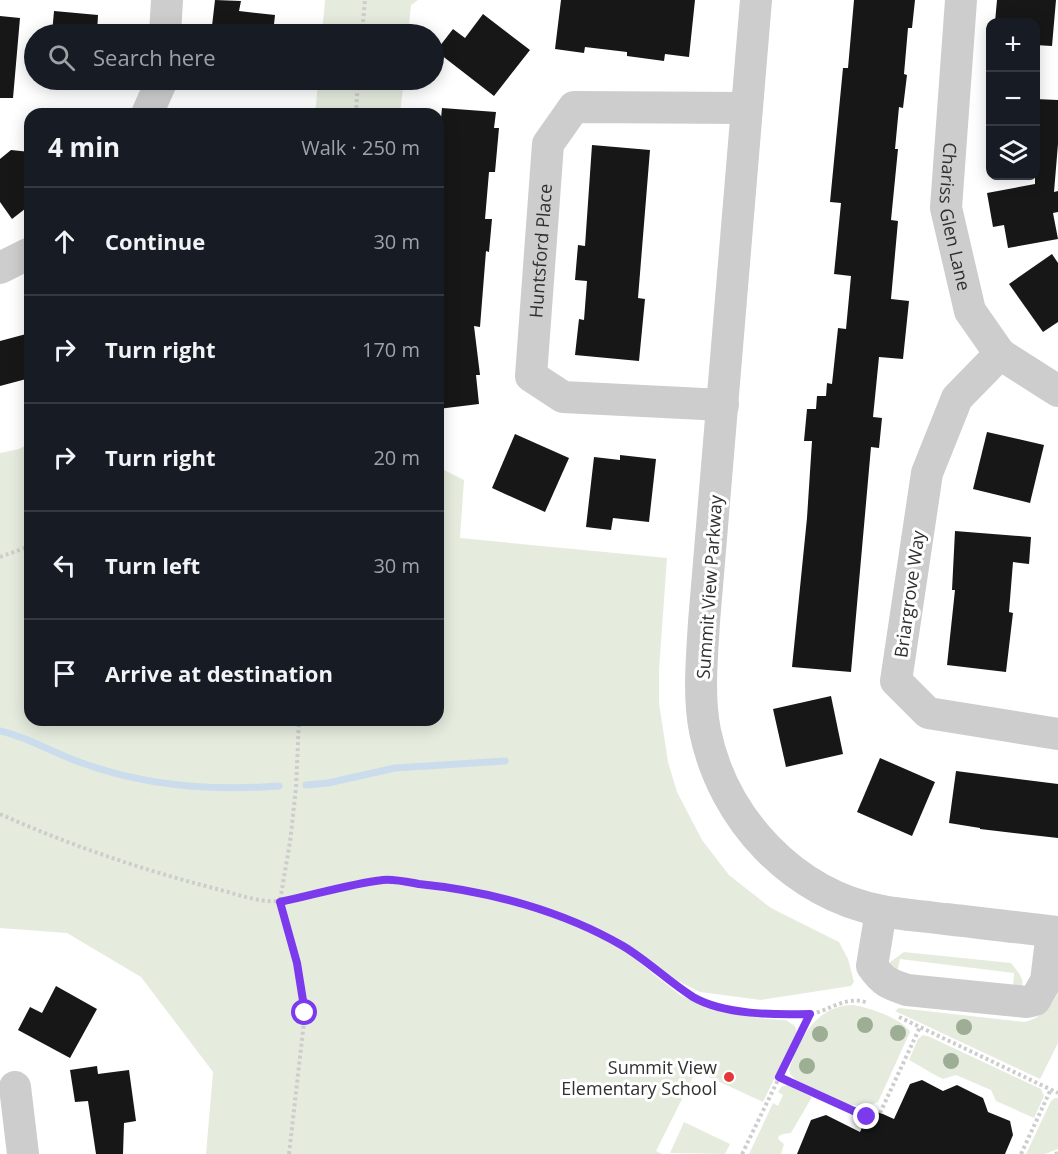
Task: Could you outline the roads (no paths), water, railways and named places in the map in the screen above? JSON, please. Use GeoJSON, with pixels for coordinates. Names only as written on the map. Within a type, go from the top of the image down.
{"type":"FeatureCollection","features":[{"type":"Feature","properties":{"kind":"street"},"geometry":{"type":"LineString","coordinates":[[165,24],[166,0]]}},
{"type":"Feature","properties":{"kind":"street","name":"Summit View Parkway"},"geometry":{"type":"LineString","coordinates":[[756,0],[704,622],[701,692],[705,730],[716,768],[730,800],[750,830],[771,852],[823,890],[881,911],[1055,932]]}},
{"type":"Feature","properties":{"kind":"street","name":"Chariss Glen Lane"},"geometry":{"type":"LineString","coordinates":[[961,0],[946,208],[970,311],[1000,354],[1058,391]]}},
{"type":"Feature","properties":{"kind":"street"},"geometry":{"type":"LineString","coordinates":[[150,108],[158,90]]}},
{"type":"Feature","properties":{"kind":"street","name":"Huntsford Place"},"geometry":{"type":"LineString","coordinates":[[723,405],[563,397],[531,376],[548,144],[574,107],[746,108]]}},
{"type":"Feature","properties":{"kind":"street"},"geometry":{"type":"LineString","coordinates":[[0,268],[24,256]]}},
{"type":"Feature","properties":{"kind":"street","name":"Briargrove Way"},"geometry":{"type":"LineString","coordinates":[[1000,354],[957,398],[927,473],[896,681],[928,714],[1058,734]]}},
{"type":"Feature","properties":{"kind":"street"},"geometry":{"type":"LineString","coordinates":[[881,911],[872,966],[881,979],[907,990],[1027,1002],[1035,1000],[1046,981],[1055,932]]}},
{"type":"Feature","properties":{"kind":"street"},"geometry":{"type":"LineString","coordinates":[[15,1087],[23,1154]]}},
{"type":"Feature","properties":{"kind":"waterway"},"geometry":{"type":"LineString","coordinates":[[0,731],[21,737],[106,771],[155,782],[229,788],[279,786]]}},
{"type":"Feature","properties":{"kind":"waterway"},"geometry":{"type":"LineString","coordinates":[[306,785],[328,783],[395,768],[505,761]]}},
{"type":"Feature","properties":{"kind":"place","name":"Summit View Elementary School"},"geometry":{"type":"Point","coordinates":[729,1077]}}]}
